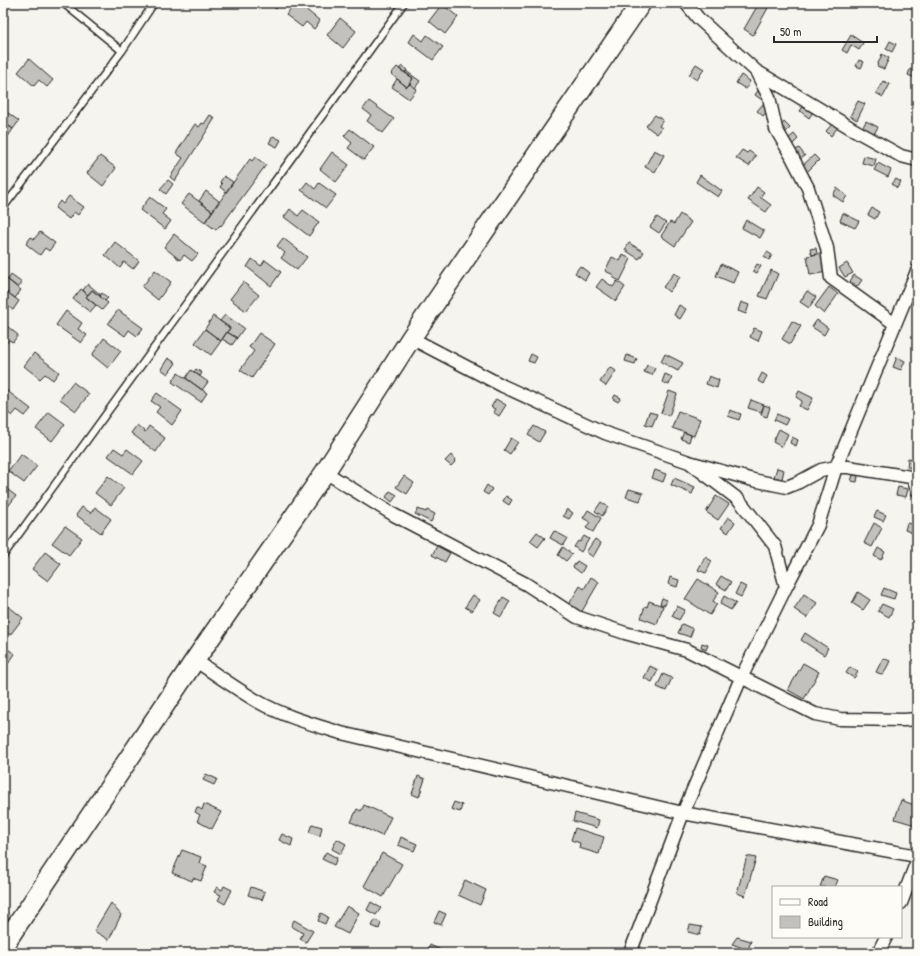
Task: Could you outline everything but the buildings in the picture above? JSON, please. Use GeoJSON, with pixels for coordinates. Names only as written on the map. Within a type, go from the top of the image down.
{"type":"FeatureCollection","features":[{"type":"Feature","properties":{"kind":"highway"},"geometry":{"type":"LineString","coordinates":[[3,946],[195,660],[325,472],[411,338],[641,3]]}},
{"type":"Feature","properties":{"kind":"street"},"geometry":{"type":"LineString","coordinates":[[686,3],[698,18],[756,71],[851,128],[902,156],[917,160]]}},
{"type":"Feature","properties":{"kind":"street"},"geometry":{"type":"LineString","coordinates":[[756,71],[769,97],[776,129],[808,188],[827,248],[831,278],[896,324]]}},
{"type":"Feature","properties":{"kind":"street"},"geometry":{"type":"LineString","coordinates":[[630,953],[683,813],[741,678],[818,525],[836,467],[917,271]]}},
{"type":"Feature","properties":{"kind":"street"},"geometry":{"type":"LineString","coordinates":[[411,338],[504,386],[605,433],[689,462],[753,480],[786,487],[821,470],[836,467],[848,467],[915,478],[917,490]]}},
{"type":"Feature","properties":{"kind":"street"},"geometry":{"type":"LineString","coordinates":[[689,462],[739,500],[775,546],[786,587]]}},
{"type":"Feature","properties":{"kind":"street"},"geometry":{"type":"LineString","coordinates":[[325,472],[394,515],[526,584],[577,617],[625,633],[687,650],[815,714],[840,719],[917,719]]}},
{"type":"Feature","properties":{"kind":"street"},"geometry":{"type":"LineString","coordinates":[[195,660],[226,682],[258,701],[308,723],[341,733],[683,813],[917,856]]}},
{"type":"Feature","properties":{"kind":"street"},"geometry":{"type":"LineString","coordinates":[[902,900],[917,861]]}},
{"type":"Feature","properties":{"kind":"street"},"geometry":{"type":"LineString","coordinates":[[878,953],[886,938]]}},
{"type":"Feature","properties":{"kind":"lane"},"geometry":{"type":"LineString","coordinates":[[63,3],[122,51]]}},
{"type":"Feature","properties":{"kind":"lane"},"geometry":{"type":"LineString","coordinates":[[3,208],[122,51],[154,3]]}},
{"type":"Feature","properties":{"kind":"lane"},"geometry":{"type":"LineString","coordinates":[[3,556],[404,3]]}}]}
